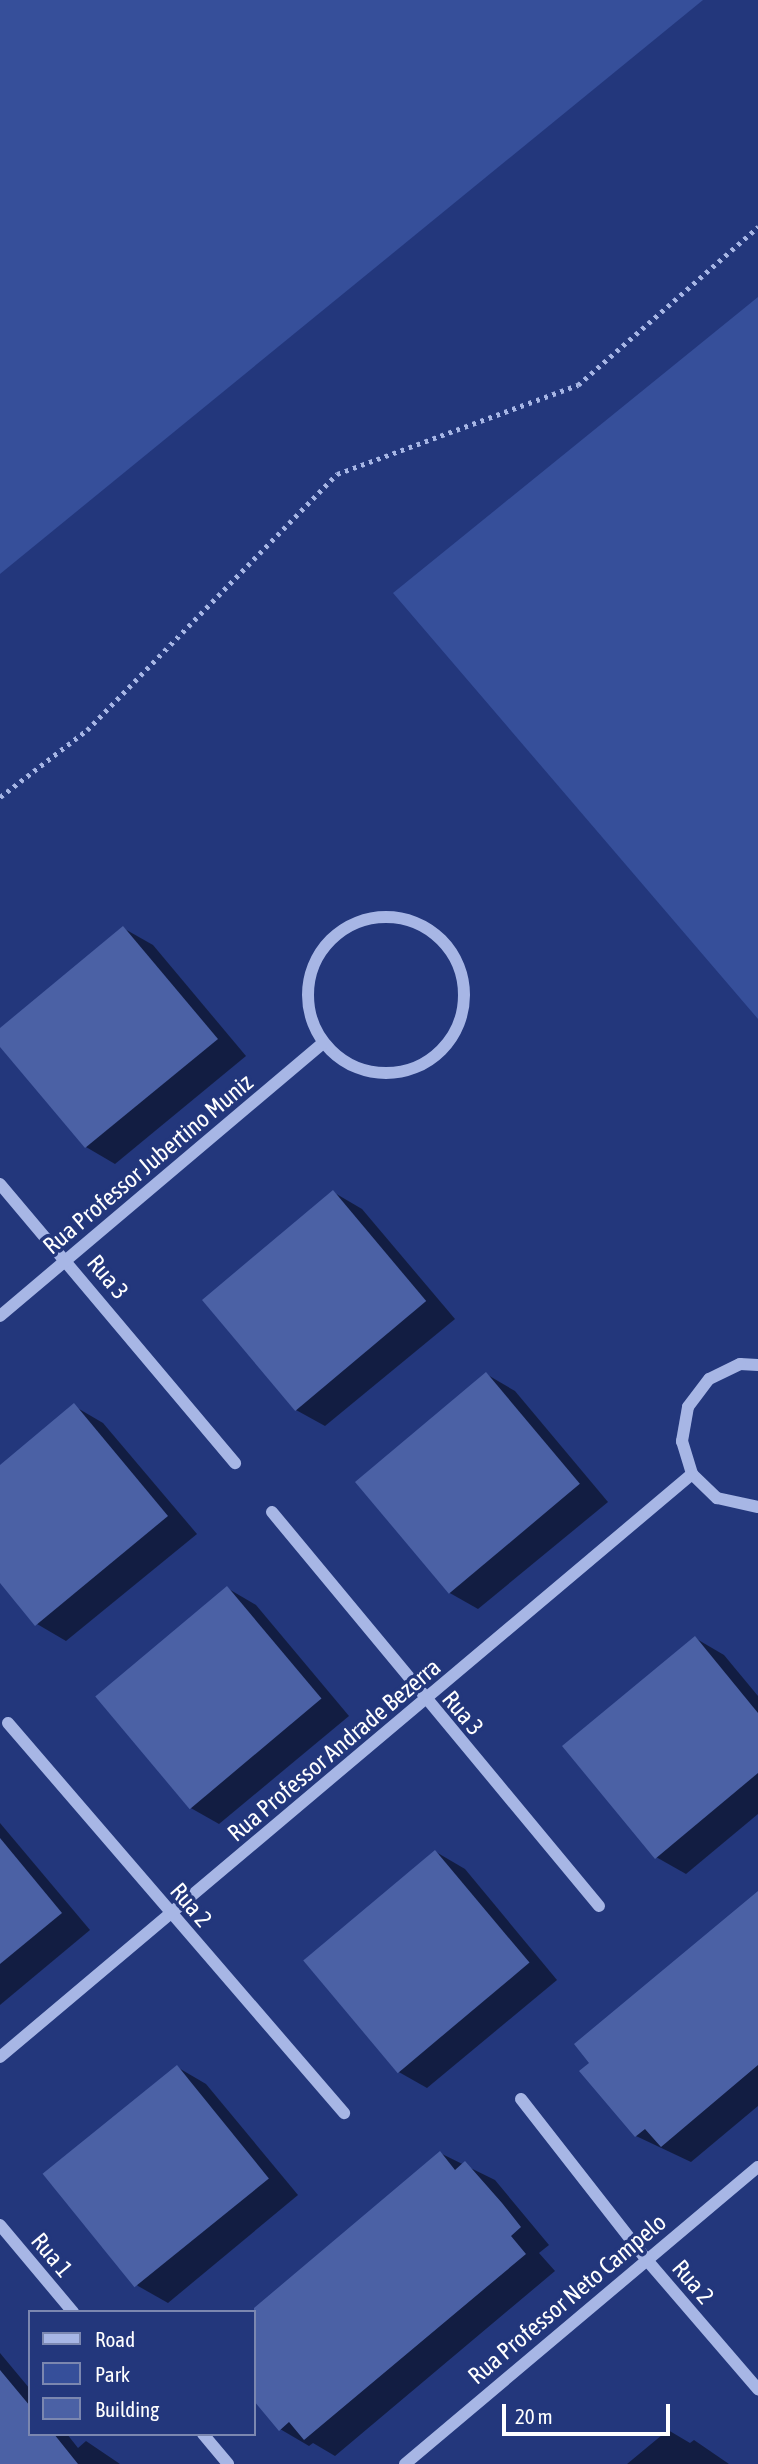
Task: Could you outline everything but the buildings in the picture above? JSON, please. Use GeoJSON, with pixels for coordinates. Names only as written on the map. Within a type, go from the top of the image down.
{"type":"FeatureCollection","features":[{"type":"Feature","properties":{"kind":"street"},"geometry":{"type":"LineString","coordinates":[[387,916],[421,924],[449,947],[464,978],[463,1014],[447,1046],[420,1067],[385,1075],[351,1067],[323,1044],[307,1013],[307,989],[308,977],[323,945],[352,924],[387,916]]}},
{"type":"Feature","properties":{"kind":"street","name":"Rua Professor Jubertino Muniz"},"geometry":{"type":"LineString","coordinates":[[0,1316],[323,1044]]}},
{"type":"Feature","properties":{"kind":"street","name":"Rua 3"},"geometry":{"type":"LineString","coordinates":[[0,1184],[235,1463]]}},
{"type":"Feature","properties":{"kind":"street"},"geometry":{"type":"LineString","coordinates":[[758,1365],[740,1364],[709,1379],[688,1406],[682,1441],[692,1474],[717,1498],[758,1507]]}},
{"type":"Feature","properties":{"kind":"street","name":"Rua Professor Andrade Bezerra"},"geometry":{"type":"LineString","coordinates":[[0,2057],[692,1474]]}},
{"type":"Feature","properties":{"kind":"street","name":"Rua 3"},"geometry":{"type":"LineString","coordinates":[[272,1512],[425,1701],[599,1906]]}},
{"type":"Feature","properties":{"kind":"street","name":"Rua 2"},"geometry":{"type":"LineString","coordinates":[[8,1723],[344,2113]]}},
{"type":"Feature","properties":{"kind":"street","name":"Rua 2"},"geometry":{"type":"LineString","coordinates":[[522,2099],[646,2259],[758,2389]]}},
{"type":"Feature","properties":{"kind":"street","name":"Rua Professor Neto Campelo"},"geometry":{"type":"LineString","coordinates":[[405,2464],[758,2167]]}},
{"type":"Feature","properties":{"kind":"street","name":"Rua 1"},"geometry":{"type":"LineString","coordinates":[[0,2225],[71,2310]]}},
{"type":"Feature","properties":{"kind":"street"},"geometry":{"type":"LineString","coordinates":[[205,2436],[228,2464]]}},
{"type":"Feature","properties":{"kind":"path"},"geometry":{"type":"LineString","coordinates":[[0,797],[87,730],[337,474],[578,384],[758,227]]}},
{"type":"Feature","properties":{"kind":"green space"},"geometry":{"type":"Polygon","coordinates":[[[0,0],[703,0],[0,574],[0,0]]]}},
{"type":"Feature","properties":{"kind":"green space"},"geometry":{"type":"Polygon","coordinates":[[[758,297],[758,1019],[393,593],[758,297]]]}}]}
